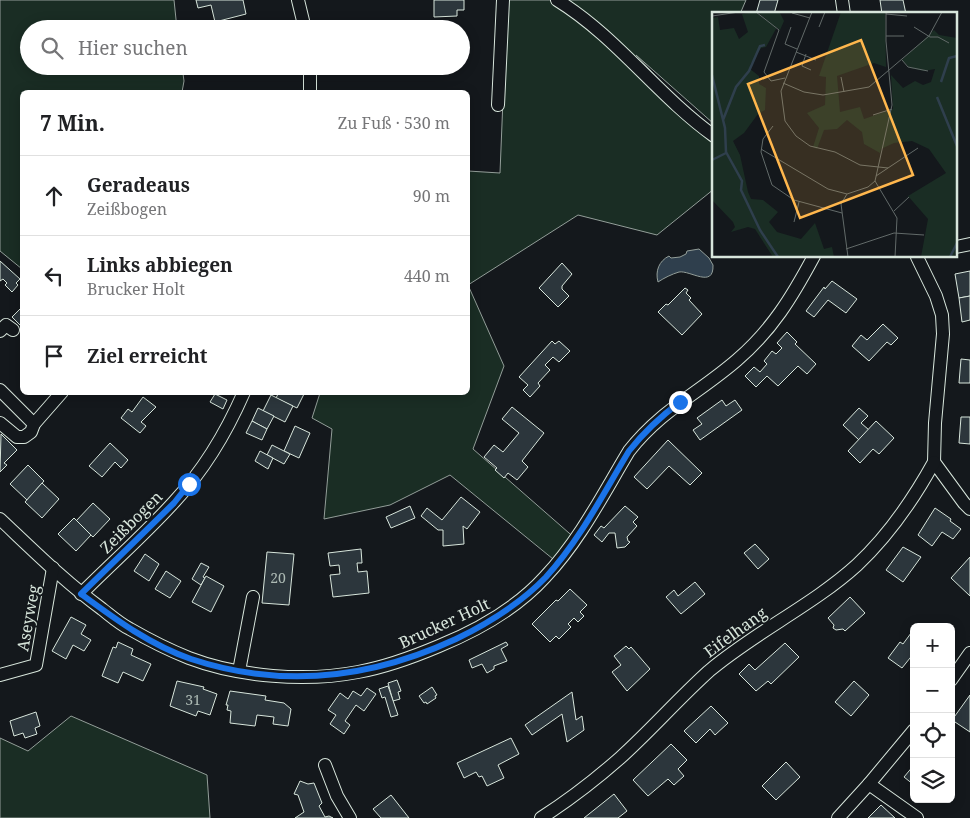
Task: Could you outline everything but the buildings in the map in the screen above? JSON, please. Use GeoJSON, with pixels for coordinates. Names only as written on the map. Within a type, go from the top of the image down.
{"type":"FeatureCollection","features":[{"type":"Feature","properties":{"kind":"street"},"geometry":{"type":"LineString","coordinates":[[298,0],[303,20]]}},
{"type":"Feature","properties":{"kind":"street"},"geometry":{"type":"LineString","coordinates":[[498,106],[503,0]]}},
{"type":"Feature","properties":{"kind":"street"},"geometry":{"type":"LineString","coordinates":[[557,0],[587,20],[613,42],[681,109],[712,134]]}},
{"type":"Feature","properties":{"kind":"street"},"geometry":{"type":"LineString","coordinates":[[310,75],[310,90]]}},
{"type":"Feature","properties":{"kind":"street","name":"Brucker Holt"},"geometry":{"type":"LineString","coordinates":[[0,519],[81,594],[128,628],[190,658],[239,671],[300,676],[357,672],[396,663],[476,630],[513,606],[545,578],[567,552],[629,451],[639,438],[664,414],[736,361],[764,334],[794,294],[813,258]]}},
{"type":"Feature","properties":{"kind":"street"},"geometry":{"type":"LineString","coordinates":[[919,258],[936,296],[942,315],[943,334],[935,423],[934,462],[970,509]]}},
{"type":"Feature","properties":{"kind":"street"},"geometry":{"type":"LineString","coordinates":[[0,390],[34,424]]}},
{"type":"Feature","properties":{"kind":"street"},"geometry":{"type":"LineString","coordinates":[[0,423],[17,437],[24,437],[31,432],[34,424],[59,395]]}},
{"type":"Feature","properties":{"kind":"street","name":"Zeißbogen"},"geometry":{"type":"LineString","coordinates":[[81,594],[174,503],[202,467],[236,411],[243,395]]}},
{"type":"Feature","properties":{"kind":"street","name":"Eifelhang"},"geometry":{"type":"LineString","coordinates":[[542,818],[570,799],[620,758],[710,671],[764,630],[810,601],[856,566],[889,532],[917,493],[934,462]]}},
{"type":"Feature","properties":{"kind":"street","name":"Aseyweg"},"geometry":{"type":"LineString","coordinates":[[0,675],[36,665],[53,568]]}},
{"type":"Feature","properties":{"kind":"street"},"geometry":{"type":"LineString","coordinates":[[239,671],[253,597]]}},
{"type":"Feature","properties":{"kind":"street"},"geometry":{"type":"LineString","coordinates":[[955,674],[970,653]]}},
{"type":"Feature","properties":{"kind":"street"},"geometry":{"type":"LineString","coordinates":[[838,818],[910,735]]}},
{"type":"Feature","properties":{"kind":"street"},"geometry":{"type":"LineString","coordinates":[[325,765],[334,788],[350,818]]}},
{"type":"Feature","properties":{"kind":"street"},"geometry":{"type":"LineString","coordinates":[[869,784],[917,818]]}},
{"type":"Feature","properties":{"kind":"green space"},"geometry":{"type":"Polygon","coordinates":[[[0,0],[174,0],[176,20],[20,20],[20,75],[183,75],[184,81],[182,90],[20,90],[20,267],[0,251],[0,0]]]}},
{"type":"Feature","properties":{"kind":"green space"},"geometry":{"type":"Polygon","coordinates":[[[507,0],[746,0],[741,12],[712,12],[712,122],[636,55],[690,113],[712,129],[712,191],[657,235],[578,215],[470,284],[470,171],[500,173],[507,0]]]}},
{"type":"Feature","properties":{"kind":"green space"},"geometry":{"type":"Polygon","coordinates":[[[470,290],[504,366],[473,449],[577,540],[553,559],[450,475],[390,505],[324,519],[332,429],[312,418],[319,395],[470,395],[470,290]]]}},
{"type":"Feature","properties":{"kind":"green space"},"geometry":{"type":"Polygon","coordinates":[[[71,716],[207,775],[210,818],[0,818],[0,738],[28,751],[71,716]]]}},
{"type":"Feature","properties":{"kind":"water"},"geometry":{"type":"Polygon","coordinates":[[[699,249],[709,258],[713,265],[710,276],[700,277],[679,272],[658,282],[657,274],[659,267],[666,258],[669,256],[671,258],[680,257],[686,254],[687,251],[699,249]]]}},
{"type":"Feature","properties":{"kind":"route"},"geometry":{"type":"LineString","coordinates":[[189,484],[174,503],[81,594],[128,628],[190,658],[239,671],[272,675],[321,676],[357,672],[396,663],[447,643],[476,630],[520,601],[545,578],[567,552],[629,451],[639,438],[651,425],[680,402]]}}]}
